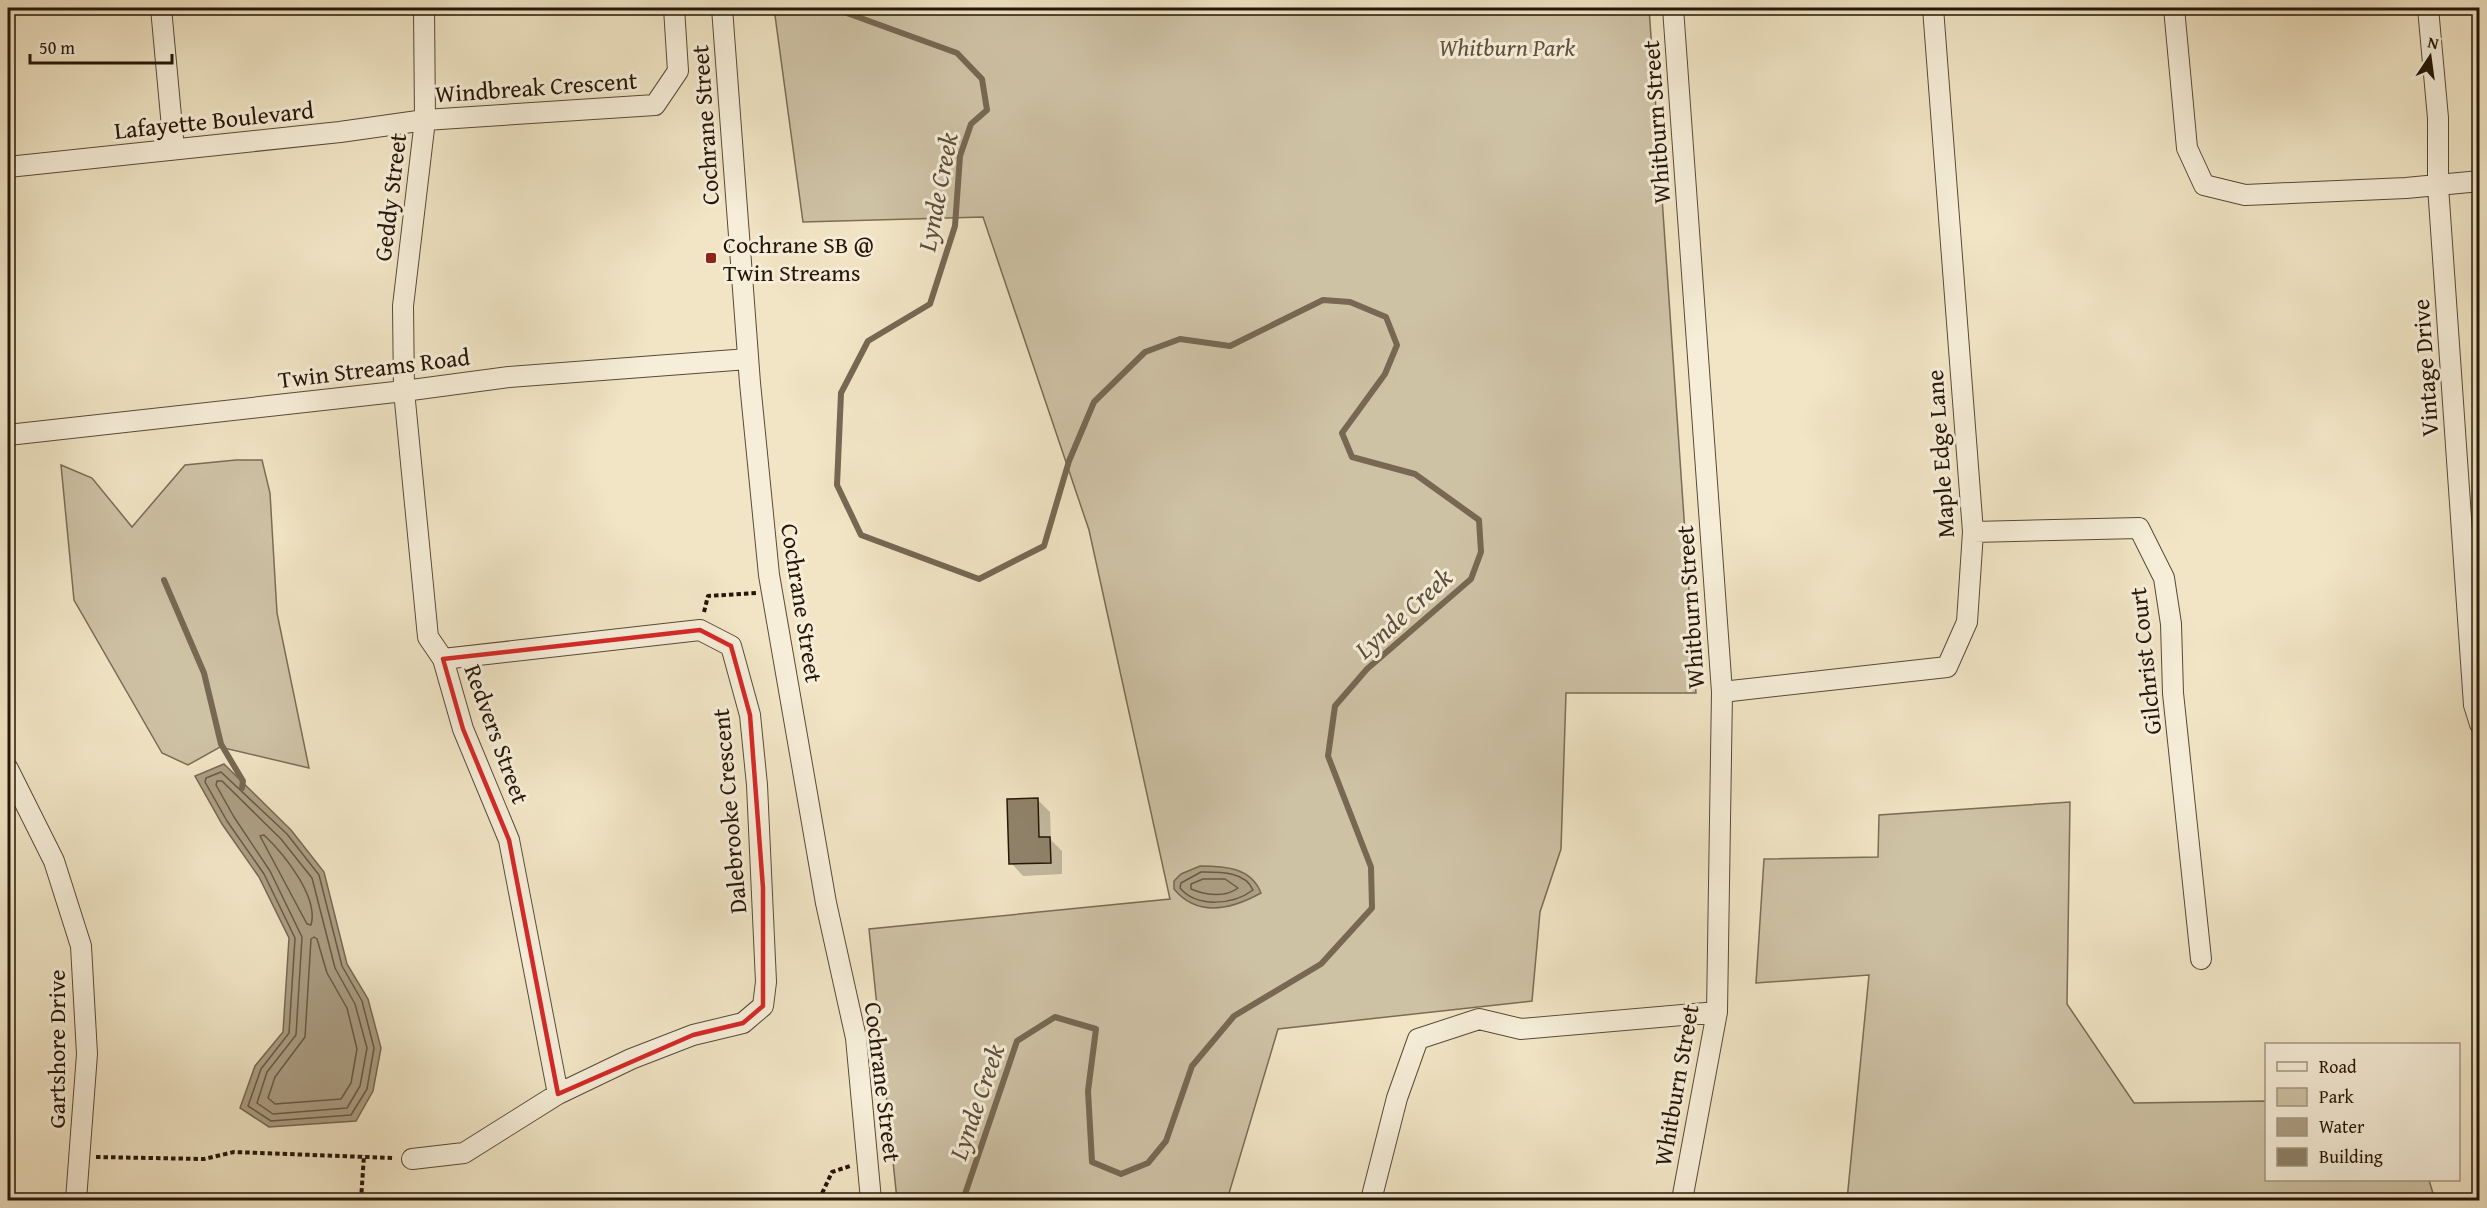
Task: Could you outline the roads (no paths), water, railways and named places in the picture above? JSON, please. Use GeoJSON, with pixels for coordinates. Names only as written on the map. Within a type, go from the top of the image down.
{"type":"FeatureCollection","features":[{"type":"Feature","properties":{"kind":"street"},"geometry":{"type":"LineString","coordinates":[[161,8],[174,149]]}},
{"type":"Feature","properties":{"kind":"street","name":"Geddy Street"},"geometry":{"type":"LineString","coordinates":[[404,392],[403,306],[425,120],[424,8]]}},
{"type":"Feature","properties":{"kind":"street","name":"Windbreak Crescent"},"geometry":{"type":"LineString","coordinates":[[425,120],[655,105],[678,71],[674,8]]}},
{"type":"Feature","properties":{"kind":"street","name":"Cochrane Street"},"geometry":{"type":"LineString","coordinates":[[722,8],[748,359],[773,592],[826,903],[856,1038],[871,1200]]}},
{"type":"Feature","properties":{"kind":"street","name":"Whitburn Street"},"geometry":{"type":"LineString","coordinates":[[1674,8],[1722,692],[1717,1012],[1682,1200]]}},
{"type":"Feature","properties":{"kind":"street","name":"Maple Edge Lane"},"geometry":{"type":"LineString","coordinates":[[1722,692],[1947,667],[1967,622],[1973,532],[1933,8]]}},
{"type":"Feature","properties":{"kind":"street"},"geometry":{"type":"LineString","coordinates":[[2174,8],[2187,148],[2204,185],[2245,195],[2438,186],[2480,181]]}},
{"type":"Feature","properties":{"kind":"street","name":"Vintage Drive"},"geometry":{"type":"LineString","coordinates":[[2428,8],[2438,118],[2438,186],[2474,705],[2480,724]]}},
{"type":"Feature","properties":{"kind":"street","name":"Lafayette Boulevard"},"geometry":{"type":"LineString","coordinates":[[8,167],[340,132],[425,120]]}},
{"type":"Feature","properties":{"kind":"street","name":"Twin Streams Road"},"geometry":{"type":"LineString","coordinates":[[8,435],[404,392],[509,377],[748,359]]}},
{"type":"Feature","properties":{"kind":"street","name":"Redvers Street"},"geometry":{"type":"LineString","coordinates":[[404,392],[428,637],[443,659],[463,729],[509,840],[558,1094]]}},
{"type":"Feature","properties":{"kind":"street","name":"Gilchrist Court"},"geometry":{"type":"LineString","coordinates":[[1973,532],[2139,528],[2164,578],[2169,613],[2173,693],[2201,959]]}},
{"type":"Feature","properties":{"kind":"street","name":"Dalebrooke Crescent"},"geometry":{"type":"LineString","coordinates":[[412,1159],[464,1154],[558,1094],[631,1059],[693,1035],[743,1023],[763,1006],[766,982],[764,888],[750,715],[731,646],[700,630],[443,659]]}},
{"type":"Feature","properties":{"kind":"street","name":"Gartshore Drive"},"geometry":{"type":"LineString","coordinates":[[8,769],[54,861],[81,946],[87,1054],[76,1200]]}},
{"type":"Feature","properties":{"kind":"street"},"geometry":{"type":"LineString","coordinates":[[1371,1200],[1397,1098],[1418,1039],[1479,1019],[1521,1029],[1717,1012]]}},
{"type":"Feature","properties":{"kind":"water"},"geometry":{"type":"Polygon","coordinates":[[[224,764],[291,830],[324,872],[347,964],[368,999],[381,1048],[373,1091],[356,1121],[269,1127],[240,1108],[255,1066],[283,1032],[289,938],[259,877],[222,824],[195,776],[224,764]]]}},
{"type":"Feature","properties":{"kind":"water"},"geometry":{"type":"Polygon","coordinates":[[[1200,866],[1227,868],[1244,873],[1251,878],[1261,893],[1239,903],[1216,908],[1194,904],[1174,889],[1174,881],[1181,874],[1200,866]]]}},
{"type":"Feature","properties":{"kind":"waterway","name":"Lynde Creek"},"geometry":{"type":"LineString","coordinates":[[833,8],[957,53],[982,79],[987,110],[971,124],[960,156],[955,226],[930,304],[868,341],[841,393],[837,485],[861,535],[979,579],[1044,546],[1069,461],[1094,402],[1145,352],[1180,339],[1230,346],[1323,300],[1350,302],[1386,317],[1397,345],[1385,374],[1342,433],[1352,457],[1415,474],[1479,520],[1481,552],[1471,579],[1367,669],[1335,706],[1328,756],[1371,867],[1372,908],[1321,964],[1234,1016],[1192,1066],[1166,1141],[1148,1163],[1121,1174],[1092,1162],[1088,1091],[1096,1029],[1055,1017],[1017,1041],[963,1200]]}},
{"type":"Feature","properties":{"kind":"waterway"},"geometry":{"type":"LineString","coordinates":[[164,580],[204,673],[221,744],[243,781],[242,788]]}},
{"type":"Feature","properties":{"kind":"place","name":"Cochrane SB @ Twin Streams"},"geometry":{"type":"Point","coordinates":[711,258]}},
{"type":"Feature","properties":{"kind":"park label","name":"Whitburn Park"},"geometry":{"type":"Point","coordinates":[1507,47]}}]}
